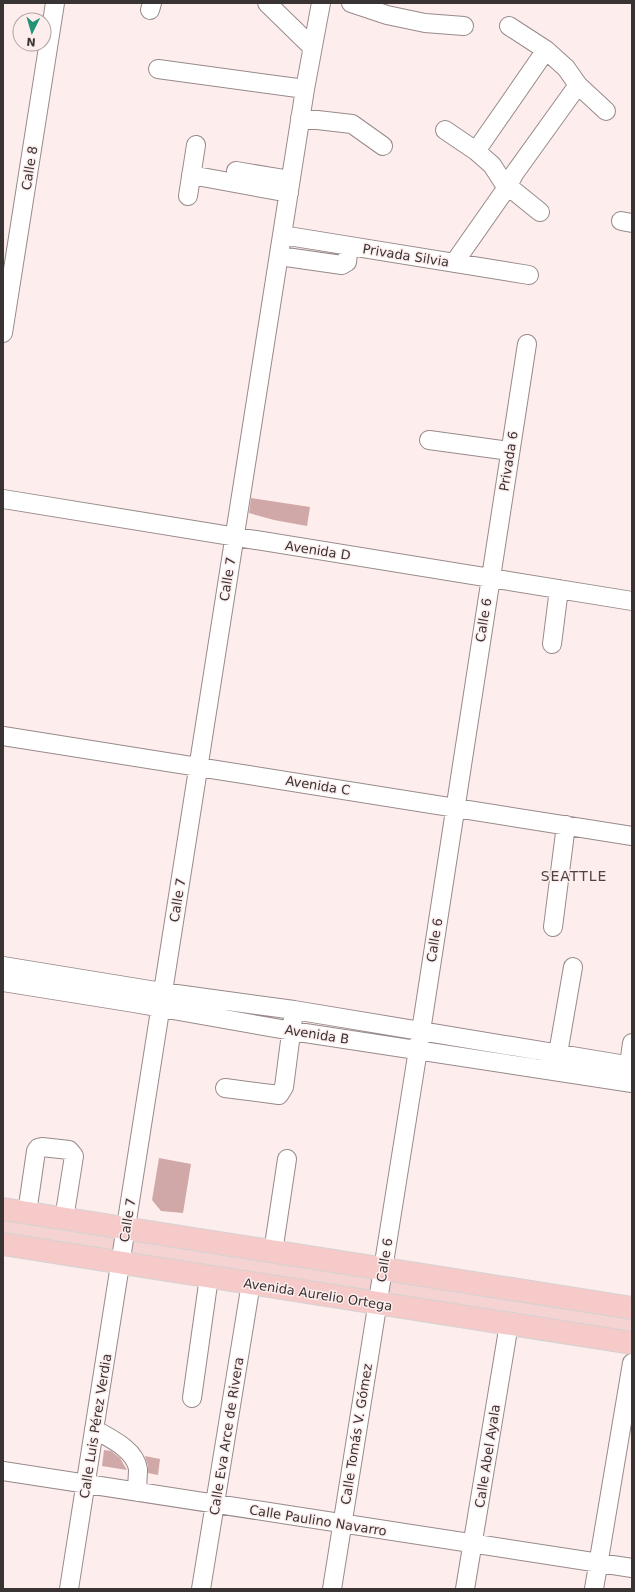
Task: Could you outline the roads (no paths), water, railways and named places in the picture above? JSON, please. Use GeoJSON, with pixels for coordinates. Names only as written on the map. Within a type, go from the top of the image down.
{"type":"FeatureCollection","features":[{"type":"Feature","properties":{"kind":"main road"},"geometry":{"type":"LineString","coordinates":[[3,1209],[632,1308]]}},
{"type":"Feature","properties":{"kind":"main road","name":"Avenida Aurelio Ortega"},"geometry":{"type":"LineString","coordinates":[[3,1244],[632,1343]]}},
{"type":"Feature","properties":{"kind":"street","name":"Calle 8"},"geometry":{"type":"LineString","coordinates":[[3,333],[6,294],[56,3]]}},
{"type":"Feature","properties":{"kind":"street"},"geometry":{"type":"LineString","coordinates":[[268,3],[312,47]]}},
{"type":"Feature","properties":{"kind":"street","name":"Calle 7"},"geometry":{"type":"LineString","coordinates":[[121,1262],[300,118],[321,3]]}},
{"type":"Feature","properties":{"kind":"street"},"geometry":{"type":"LineString","coordinates":[[351,3],[387,15],[410,20],[425,23],[464,26]]}},
{"type":"Feature","properties":{"kind":"street"},"geometry":{"type":"LineString","coordinates":[[509,26],[546,50],[566,68],[578,85],[606,111]]}},
{"type":"Feature","properties":{"kind":"street"},"geometry":{"type":"LineString","coordinates":[[476,151],[546,50]]}},
{"type":"Feature","properties":{"kind":"street"},"geometry":{"type":"LineString","coordinates":[[158,69],[305,89]]}},
{"type":"Feature","properties":{"kind":"street"},"geometry":{"type":"LineString","coordinates":[[448,262],[578,85]]}},
{"type":"Feature","properties":{"kind":"street"},"geometry":{"type":"LineString","coordinates":[[300,118],[352,124],[383,146]]}},
{"type":"Feature","properties":{"kind":"street"},"geometry":{"type":"LineString","coordinates":[[445,130],[476,151],[540,212]]}},
{"type":"Feature","properties":{"kind":"street"},"geometry":{"type":"LineString","coordinates":[[188,196],[196,145]]}},
{"type":"Feature","properties":{"kind":"street"},"geometry":{"type":"LineString","coordinates":[[192,169],[290,187]]}},
{"type":"Feature","properties":{"kind":"street","name":"Privada Silvia"},"geometry":{"type":"LineString","coordinates":[[282,235],[529,275]]}},
{"type":"Feature","properties":{"kind":"street"},"geometry":{"type":"LineString","coordinates":[[279,256],[342,265],[347,262],[349,246]]}},
{"type":"Feature","properties":{"kind":"street","name":"Privada 6"},"geometry":{"type":"LineString","coordinates":[[490,577],[527,344]]}},
{"type":"Feature","properties":{"kind":"street"},"geometry":{"type":"LineString","coordinates":[[429,440],[510,451]]}},
{"type":"Feature","properties":{"kind":"street","name":"Avenida D"},"geometry":{"type":"LineString","coordinates":[[3,499],[632,601]]}},
{"type":"Feature","properties":{"kind":"street","name":"Calle 6"},"geometry":{"type":"LineString","coordinates":[[377,1303],[421,1031],[490,577]]}},
{"type":"Feature","properties":{"kind":"street"},"geometry":{"type":"LineString","coordinates":[[552,644],[559,589]]}},
{"type":"Feature","properties":{"kind":"street","name":"Avenida C"},"geometry":{"type":"LineString","coordinates":[[3,736],[632,836]]}},
{"type":"Feature","properties":{"kind":"street"},"geometry":{"type":"LineString","coordinates":[[553,927],[566,825]]}},
{"type":"Feature","properties":{"kind":"street"},"geometry":{"type":"LineString","coordinates":[[555,1071],[573,967]]}},
{"type":"Feature","properties":{"kind":"street","name":"Avenida B"},"geometry":{"type":"LineString","coordinates":[[7,975],[162,1000],[292,1030],[632,1083]]}},
{"type":"Feature","properties":{"kind":"street","name":"Avenida B"},"geometry":{"type":"LineString","coordinates":[[162,1000],[294,1010],[631,1065]]}},
{"type":"Feature","properties":{"kind":"street"},"geometry":{"type":"LineString","coordinates":[[225,1088],[279,1095],[284,1087],[294,1010]]}},
{"type":"Feature","properties":{"kind":"street"},"geometry":{"type":"LineString","coordinates":[[631,1065],[632,1043]]}},
{"type":"Feature","properties":{"kind":"street"},"geometry":{"type":"LineString","coordinates":[[27,1213],[36,1151],[38,1148],[42,1146],[69,1150],[74,1156],[64,1219]]}},
{"type":"Feature","properties":{"kind":"street"},"geometry":{"type":"LineString","coordinates":[[273,1252],[287,1159]]}},
{"type":"Feature","properties":{"kind":"street","name":"Calle Luis Pérez Verdia"},"geometry":{"type":"LineString","coordinates":[[69,1589],[121,1262]]}},
{"type":"Feature","properties":{"kind":"street"},"geometry":{"type":"LineString","coordinates":[[192,1398],[209,1276]]}},
{"type":"Feature","properties":{"kind":"street","name":"Calle Eva Arce de Rivera"},"geometry":{"type":"LineString","coordinates":[[201,1589],[251,1283]]}},
{"type":"Feature","properties":{"kind":"street","name":"Calle Tomás V. Gómez"},"geometry":{"type":"LineString","coordinates":[[332,1589],[377,1303]]}},
{"type":"Feature","properties":{"kind":"street","name":"Calle Abel Ayala"},"geometry":{"type":"LineString","coordinates":[[465,1589],[509,1324]]}},
{"type":"Feature","properties":{"kind":"street"},"geometry":{"type":"LineString","coordinates":[[594,1589],[632,1363]]}},
{"type":"Feature","properties":{"kind":"street"},"geometry":{"type":"LineString","coordinates":[[94,1429],[124,1447],[132,1457],[138,1467],[137,1492]]}},
{"type":"Feature","properties":{"kind":"street","name":"Calle Paulino Navarro"},"geometry":{"type":"LineString","coordinates":[[3,1471],[632,1568]]}},
{"type":"Feature","properties":{"kind":"district","name":"SEATTLE"},"geometry":{"type":"Point","coordinates":[574,876]}}]}
